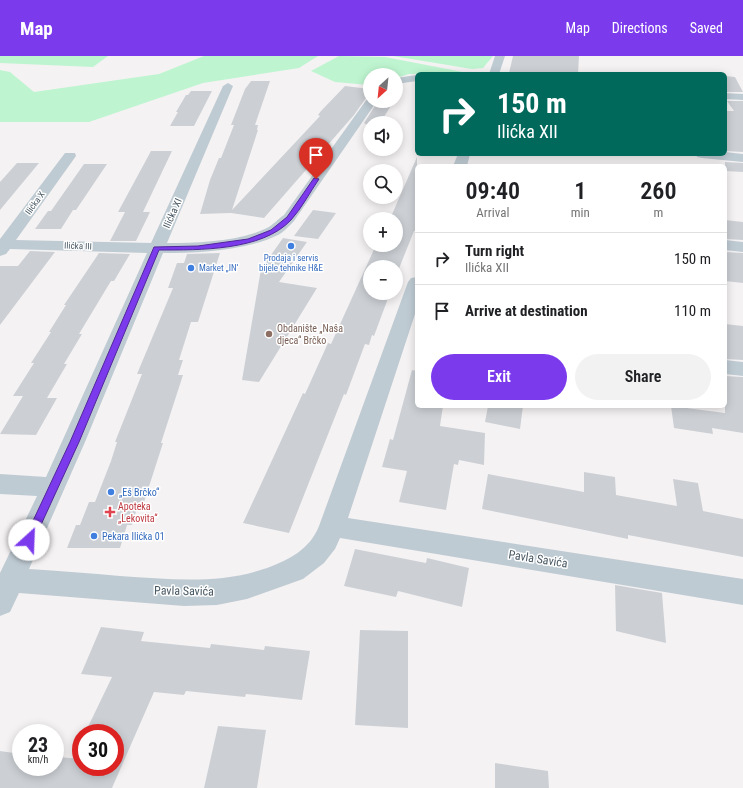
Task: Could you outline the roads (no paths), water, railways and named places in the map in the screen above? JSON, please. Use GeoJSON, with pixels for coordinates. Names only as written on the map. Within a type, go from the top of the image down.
{"type":"FeatureCollection","features":[{"type":"Feature","properties":{"kind":"street"},"geometry":{"type":"LineString","coordinates":[[495,72],[500,56]]}},
{"type":"Feature","properties":{"kind":"street"},"geometry":{"type":"LineString","coordinates":[[403,80],[415,78]]}},
{"type":"Feature","properties":{"kind":"street","name":"Ilićka XI"},"geometry":{"type":"LineString","coordinates":[[0,603],[53,487],[228,86]]}},
{"type":"Feature","properties":{"kind":"street"},"geometry":{"type":"LineString","coordinates":[[727,96],[743,97]]}},
{"type":"Feature","properties":{"kind":"street","name":"Ilićka III"},"geometry":{"type":"LineString","coordinates":[[2,246],[198,248],[242,242],[273,231],[289,218],[366,108]]}},
{"type":"Feature","properties":{"kind":"street","name":"Ilićka X"},"geometry":{"type":"LineString","coordinates":[[2,246],[70,156]]}},
{"type":"Feature","properties":{"kind":"street"},"geometry":{"type":"LineString","coordinates":[[722,156],[743,158]]}},
{"type":"Feature","properties":{"kind":"street"},"geometry":{"type":"LineString","coordinates":[[727,245],[743,247]]}},
{"type":"Feature","properties":{"kind":"street","name":"Pavla Savića"},"geometry":{"type":"LineString","coordinates":[[11,580],[184,593],[216,592],[247,587],[293,571],[315,555],[326,541],[410,323],[415,294]]}},
{"type":"Feature","properties":{"kind":"street"},"geometry":{"type":"LineString","coordinates":[[727,367],[743,369]]}},
{"type":"Feature","properties":{"kind":"street"},"geometry":{"type":"LineString","coordinates":[[0,484],[53,487]]}},
{"type":"Feature","properties":{"kind":"street","name":"Pavla Savića"},"geometry":{"type":"LineString","coordinates":[[332,526],[743,592]]}},
{"type":"Feature","properties":{"kind":"place","name":"Prodaja i servis bijele tehnike H&E"},"geometry":{"type":"Point","coordinates":[291,246]}},
{"type":"Feature","properties":{"kind":"place","name":"Market „IN‘"},"geometry":{"type":"Point","coordinates":[191,268]}},
{"type":"Feature","properties":{"kind":"place","name":"Obdanište „Naša djeca“ Brčko"},"geometry":{"type":"Point","coordinates":[269,334]}},
{"type":"Feature","properties":{"kind":"place","name":"„Eš Brčko“"},"geometry":{"type":"Point","coordinates":[111,492]}},
{"type":"Feature","properties":{"kind":"place","name":"Apoteka „Lekovita“"},"geometry":{"type":"Point","coordinates":[110,512]}},
{"type":"Feature","properties":{"kind":"place","name":"Pekara Ilićka 01"},"geometry":{"type":"Point","coordinates":[94,536]}}]}
